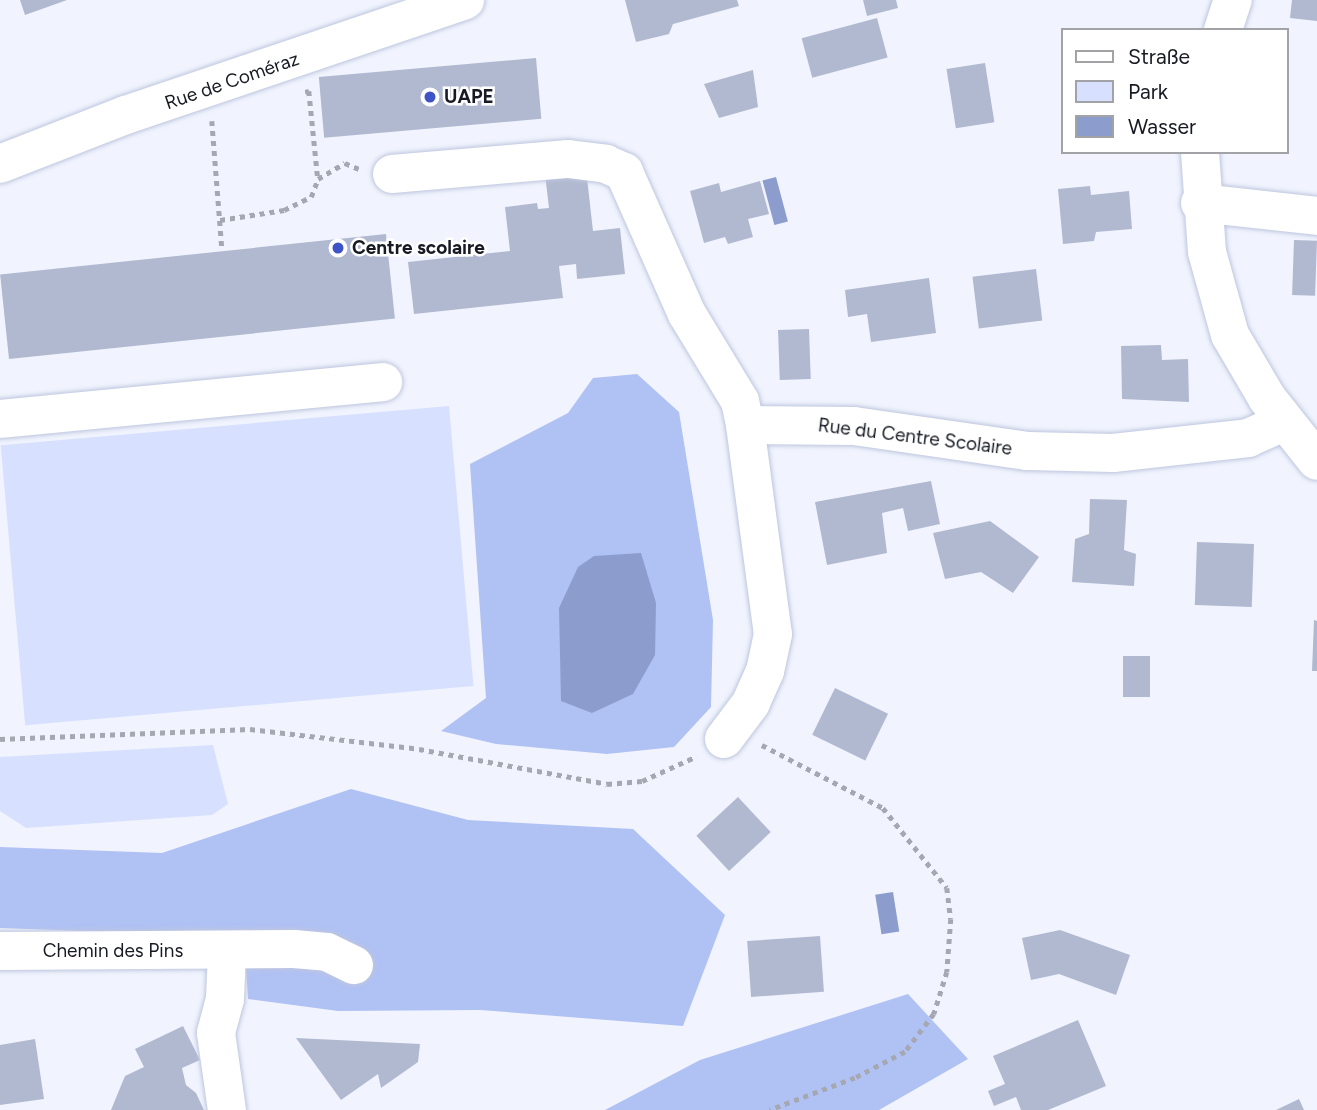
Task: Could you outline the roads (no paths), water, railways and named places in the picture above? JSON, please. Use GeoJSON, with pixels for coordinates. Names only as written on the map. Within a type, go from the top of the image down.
{"type":"FeatureCollection","features":[{"type":"Feature","properties":{"kind":"street","name":"Rue de Coméraz"},"geometry":{"type":"LineString","coordinates":[[11,164],[160,111],[206,90],[465,0]]}},
{"type":"Feature","properties":{"kind":"street"},"geometry":{"type":"LineString","coordinates":[[1224,28],[1233,0]]}},
{"type":"Feature","properties":{"kind":"street"},"geometry":{"type":"LineString","coordinates":[[1200,154],[1200,203],[1207,252],[1230,335],[1284,422],[1317,461]]}},
{"type":"Feature","properties":{"kind":"street"},"geometry":{"type":"LineString","coordinates":[[392,174],[568,159],[607,164],[624,172],[687,314],[740,401],[745,425],[774,634],[765,671],[730,733]]}},
{"type":"Feature","properties":{"kind":"street"},"geometry":{"type":"LineString","coordinates":[[1200,203],[1317,216]]}},
{"type":"Feature","properties":{"kind":"street"},"geometry":{"type":"LineString","coordinates":[[0,419],[383,382]]}},
{"type":"Feature","properties":{"kind":"street","name":"Rue du Centre Scolaire"},"geometry":{"type":"LineString","coordinates":[[745,425],[854,426],[1028,451],[1113,453],[1248,439],[1284,422]]}},
{"type":"Feature","properties":{"kind":"street","name":"Chemin des Pins"},"geometry":{"type":"LineString","coordinates":[[0,951],[327,952],[354,965]]}},
{"type":"Feature","properties":{"kind":"street"},"geometry":{"type":"LineString","coordinates":[[227,951],[225,999],[216,1034],[227,1110]]}},
{"type":"Feature","properties":{"kind":"water"},"geometry":{"type":"Polygon","coordinates":[[[776,177],[788,221],[774,225],[762,181],[776,177]]]}},
{"type":"Feature","properties":{"kind":"water"},"geometry":{"type":"Polygon","coordinates":[[[641,553],[656,603],[655,655],[633,694],[592,713],[561,701],[559,608],[578,567],[594,556],[641,553]]]}},
{"type":"Feature","properties":{"kind":"water"},"geometry":{"type":"Polygon","coordinates":[[[893,892],[899,932],[881,934],[875,895],[893,892]]]}},
{"type":"Feature","properties":{"kind":"place","name":"UAPE"},"geometry":{"type":"Point","coordinates":[430,97]}},
{"type":"Feature","properties":{"kind":"place","name":"Centre scolaire"},"geometry":{"type":"Point","coordinates":[338,248]}}]}
